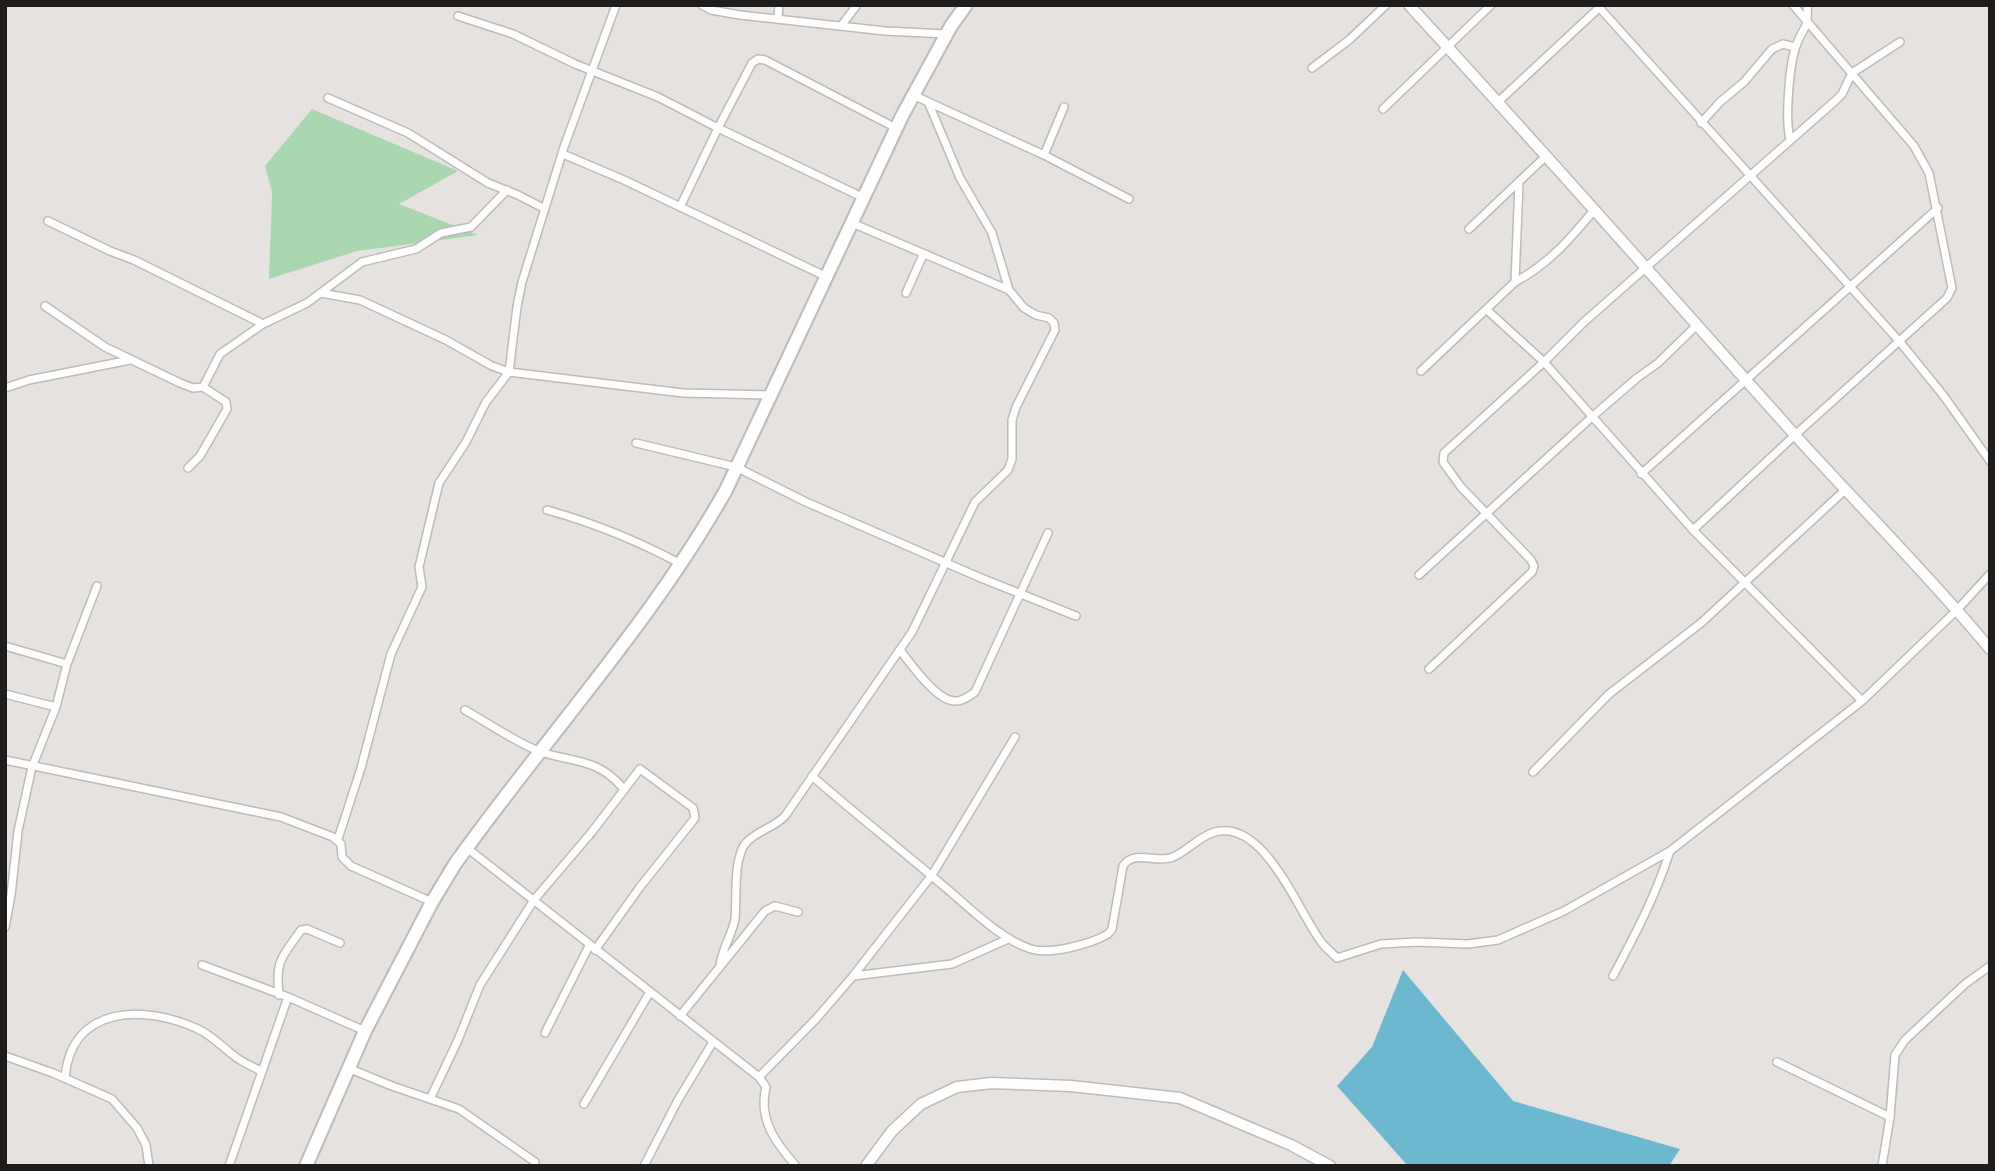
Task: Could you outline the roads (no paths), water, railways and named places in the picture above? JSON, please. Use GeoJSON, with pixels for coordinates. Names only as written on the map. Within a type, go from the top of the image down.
{"type":"FeatureCollection","features":[{"type":"Feature","properties":{"kind":"highway"},"geometry":{"type":"LineString","coordinates":[[306,1166],[347,1067],[432,902],[467,848],[630,636],[703,531],[771,395],[896,128],[946,34],[966,5]]}},
{"type":"Feature","properties":{"kind":"street"},"geometry":{"type":"LineString","coordinates":[[338,839],[361,768],[391,654],[422,587],[419,567],[439,484],[466,442],[486,402],[509,372],[520,293],[563,154],[616,5]]}},
{"type":"Feature","properties":{"kind":"street"},"geometry":{"type":"LineString","coordinates":[[702,5],[711,10],[740,15],[946,34]]}},
{"type":"Feature","properties":{"kind":"street"},"geometry":{"type":"LineString","coordinates":[[778,18],[779,5]]}},
{"type":"Feature","properties":{"kind":"street"},"geometry":{"type":"LineString","coordinates":[[841,26],[858,5]]}},
{"type":"Feature","properties":{"kind":"street"},"geometry":{"type":"LineString","coordinates":[[1312,68],[1349,40],[1386,5]]}},
{"type":"Feature","properties":{"kind":"street"},"geometry":{"type":"LineString","coordinates":[[1409,5],[1990,649]]}},
{"type":"Feature","properties":{"kind":"street"},"geometry":{"type":"LineString","coordinates":[[1383,109],[1491,5]]}},
{"type":"Feature","properties":{"kind":"street"},"geometry":{"type":"LineString","coordinates":[[1693,530],[1900,342],[1947,298],[1952,288],[1930,173],[1914,146],[1793,5]]}},
{"type":"Feature","properties":{"kind":"street"},"geometry":{"type":"LineString","coordinates":[[1790,139],[1787,121],[1795,47],[1808,22],[1807,5]]}},
{"type":"Feature","properties":{"kind":"street"},"geometry":{"type":"LineString","coordinates":[[1498,102],[1599,6],[1900,342],[1990,461]]}},
{"type":"Feature","properties":{"kind":"street"},"geometry":{"type":"LineString","coordinates":[[458,16],[513,34],[555,55],[658,97],[864,198]]}},
{"type":"Feature","properties":{"kind":"street"},"geometry":{"type":"LineString","coordinates":[[1429,669],[1532,572],[1534,566],[1461,487],[1443,463],[1444,453],[1584,322],[1842,94],[1852,73],[1900,42]]}},
{"type":"Feature","properties":{"kind":"street"},"geometry":{"type":"LineString","coordinates":[[1701,123],[1744,82],[1772,49],[1783,44],[1795,47]]}},
{"type":"Feature","properties":{"kind":"street"},"geometry":{"type":"LineString","coordinates":[[680,207],[718,128],[752,64],[758,59],[765,60],[896,128]]}},
{"type":"Feature","properties":{"kind":"street"},"geometry":{"type":"LineString","coordinates":[[913,95],[1044,155],[1129,199]]}},
{"type":"Feature","properties":{"kind":"street"},"geometry":{"type":"LineString","coordinates":[[328,97],[408,134],[488,183],[545,209]]}},
{"type":"Feature","properties":{"kind":"street"},"geometry":{"type":"LineString","coordinates":[[720,965],[735,916],[736,883],[744,845],[757,834],[778,824],[900,650],[923,610],[944,561],[975,502],[1008,470],[1012,459],[1016,407],[1055,330],[1054,323],[1049,318],[1024,308],[1009,290],[992,233],[960,178],[929,104]]}},
{"type":"Feature","properties":{"kind":"street"},"geometry":{"type":"LineString","coordinates":[[1044,155],[1064,107]]}},
{"type":"Feature","properties":{"kind":"street"},"geometry":{"type":"LineString","coordinates":[[563,154],[624,180],[827,277]]}},
{"type":"Feature","properties":{"kind":"street"},"geometry":{"type":"LineString","coordinates":[[1469,229],[1546,156]]}},
{"type":"Feature","properties":{"kind":"street"},"geometry":{"type":"LineString","coordinates":[[1515,282],[1518,183]]}},
{"type":"Feature","properties":{"kind":"street"},"geometry":{"type":"LineString","coordinates":[[203,387],[220,354],[263,324],[289,313],[321,293],[362,262],[416,249],[442,233],[471,227],[507,190]]}},
{"type":"Feature","properties":{"kind":"street"},"geometry":{"type":"LineString","coordinates":[[1641,474],[1938,208]]}},
{"type":"Feature","properties":{"kind":"street"},"geometry":{"type":"LineString","coordinates":[[1421,371],[1515,282],[1538,269],[1559,252],[1595,209]]}},
{"type":"Feature","properties":{"kind":"street"},"geometry":{"type":"LineString","coordinates":[[48,221],[135,260],[263,324]]}},
{"type":"Feature","properties":{"kind":"street"},"geometry":{"type":"LineString","coordinates":[[852,223],[1009,290]]}},
{"type":"Feature","properties":{"kind":"street"},"geometry":{"type":"LineString","coordinates":[[905,293],[923,255]]}},
{"type":"Feature","properties":{"kind":"street"},"geometry":{"type":"LineString","coordinates":[[321,293],[360,300],[509,372],[683,393],[771,395]]}},
{"type":"Feature","properties":{"kind":"street"},"geometry":{"type":"LineString","coordinates":[[45,306],[105,347],[180,383],[193,388],[203,387],[226,402],[227,409],[200,456],[188,468]]}},
{"type":"Feature","properties":{"kind":"street"},"geometry":{"type":"LineString","coordinates":[[1487,310],[1544,362],[1693,530],[1862,701]]}},
{"type":"Feature","properties":{"kind":"street"},"geometry":{"type":"LineString","coordinates":[[1419,575],[1594,416],[1658,363],[1697,325]]}},
{"type":"Feature","properties":{"kind":"street"},"geometry":{"type":"LineString","coordinates":[[5,388],[29,380],[131,359]]}},
{"type":"Feature","properties":{"kind":"street"},"geometry":{"type":"LineString","coordinates":[[636,443],[736,467],[806,502],[1076,616]]}},
{"type":"Feature","properties":{"kind":"street"},"geometry":{"type":"LineString","coordinates":[[1533,772],[1609,694],[1701,623],[1845,490]]}},
{"type":"Feature","properties":{"kind":"street"},"geometry":{"type":"LineString","coordinates":[[547,510],[621,535],[681,564]]}},
{"type":"Feature","properties":{"kind":"street"},"geometry":{"type":"LineString","coordinates":[[900,650],[922,679],[951,701],[959,701],[975,692],[1048,533]]}},
{"type":"Feature","properties":{"kind":"street"},"geometry":{"type":"LineString","coordinates":[[812,776],[1009,939],[1041,952],[1068,948],[1103,936],[1112,929],[1126,860],[1132,857],[1169,859],[1214,832],[1225,831],[1244,837],[1267,854],[1323,945],[1337,958],[1381,944],[1468,944],[1498,940],[1564,911],[1670,851],[1862,701],[1957,610],[1990,573]]}},
{"type":"Feature","properties":{"kind":"street"},"geometry":{"type":"LineString","coordinates":[[5,927],[18,831],[32,767],[97,586]]}},
{"type":"Feature","properties":{"kind":"street"},"geometry":{"type":"LineString","coordinates":[[5,646],[67,664]]}},
{"type":"Feature","properties":{"kind":"street"},"geometry":{"type":"LineString","coordinates":[[5,694],[55,707]]}},
{"type":"Feature","properties":{"kind":"street"},"geometry":{"type":"LineString","coordinates":[[465,710],[540,752],[587,762],[608,774],[623,788]]}},
{"type":"Feature","properties":{"kind":"street"},"geometry":{"type":"LineString","coordinates":[[759,1077],[853,976],[932,875],[1016,737]]}},
{"type":"Feature","properties":{"kind":"street"},"geometry":{"type":"LineString","coordinates":[[5,760],[281,817],[338,839],[342,857],[351,866],[432,902]]}},
{"type":"Feature","properties":{"kind":"street"},"geometry":{"type":"LineString","coordinates":[[430,1099],[480,985],[534,900],[591,833],[640,769],[693,808],[696,812],[695,818],[592,948],[545,1033]]}},
{"type":"Feature","properties":{"kind":"street"},"geometry":{"type":"LineString","coordinates":[[467,848],[759,1077],[766,1087],[763,1104],[767,1122],[784,1152],[796,1166]]}},
{"type":"Feature","properties":{"kind":"street"},"geometry":{"type":"LineString","coordinates":[[1613,976],[1661,881],[1670,851]]}},
{"type":"Feature","properties":{"kind":"street"},"geometry":{"type":"LineString","coordinates":[[680,1016],[753,924],[770,908],[786,908],[798,912]]}},
{"type":"Feature","properties":{"kind":"street"},"geometry":{"type":"LineString","coordinates":[[279,995],[277,965],[301,930],[307,929],[340,943]]}},
{"type":"Feature","properties":{"kind":"street"},"geometry":{"type":"LineString","coordinates":[[853,976],[952,964],[1009,939]]}},
{"type":"Feature","properties":{"kind":"street"},"geometry":{"type":"LineString","coordinates":[[202,965],[288,997],[365,1031]]}},
{"type":"Feature","properties":{"kind":"street"},"geometry":{"type":"LineString","coordinates":[[1882,1166],[1890,1117],[1895,1055],[1905,1040],[1965,984],[1990,966]]}},
{"type":"Feature","properties":{"kind":"street"},"geometry":{"type":"LineString","coordinates":[[584,1104],[650,992]]}},
{"type":"Feature","properties":{"kind":"street"},"geometry":{"type":"LineString","coordinates":[[229,1166],[288,997]]}},
{"type":"Feature","properties":{"kind":"street"},"geometry":{"type":"LineString","coordinates":[[65,1078],[69,1053],[75,1042],[92,1027],[103,1019],[142,1012],[159,1015],[197,1029],[261,1071]]}},
{"type":"Feature","properties":{"kind":"street"},"geometry":{"type":"LineString","coordinates":[[644,1166],[678,1100],[713,1042]]}},
{"type":"Feature","properties":{"kind":"street"},"geometry":{"type":"LineString","coordinates":[[5,1056],[107,1095],[123,1109],[146,1145],[149,1166]]}},
{"type":"Feature","properties":{"kind":"street"},"geometry":{"type":"LineString","coordinates":[[1777,1062],[1890,1117]]}},
{"type":"Feature","properties":{"kind":"street"},"geometry":{"type":"LineString","coordinates":[[347,1067],[459,1109],[535,1162]]}},
{"type":"Feature","properties":{"kind":"street"},"geometry":{"type":"LineString","coordinates":[[866,1166],[892,1131],[921,1104],[957,1087],[992,1083],[1071,1086],[1180,1098],[1268,1135],[1329,1166]]}},
{"type":"Feature","properties":{"kind":"water"},"geometry":{"type":"Polygon","coordinates":[[[1403,970],[1513,1101],[1680,1149],[1669,1166],[1408,1166],[1337,1086],[1372,1047],[1403,970]]]}}]}
